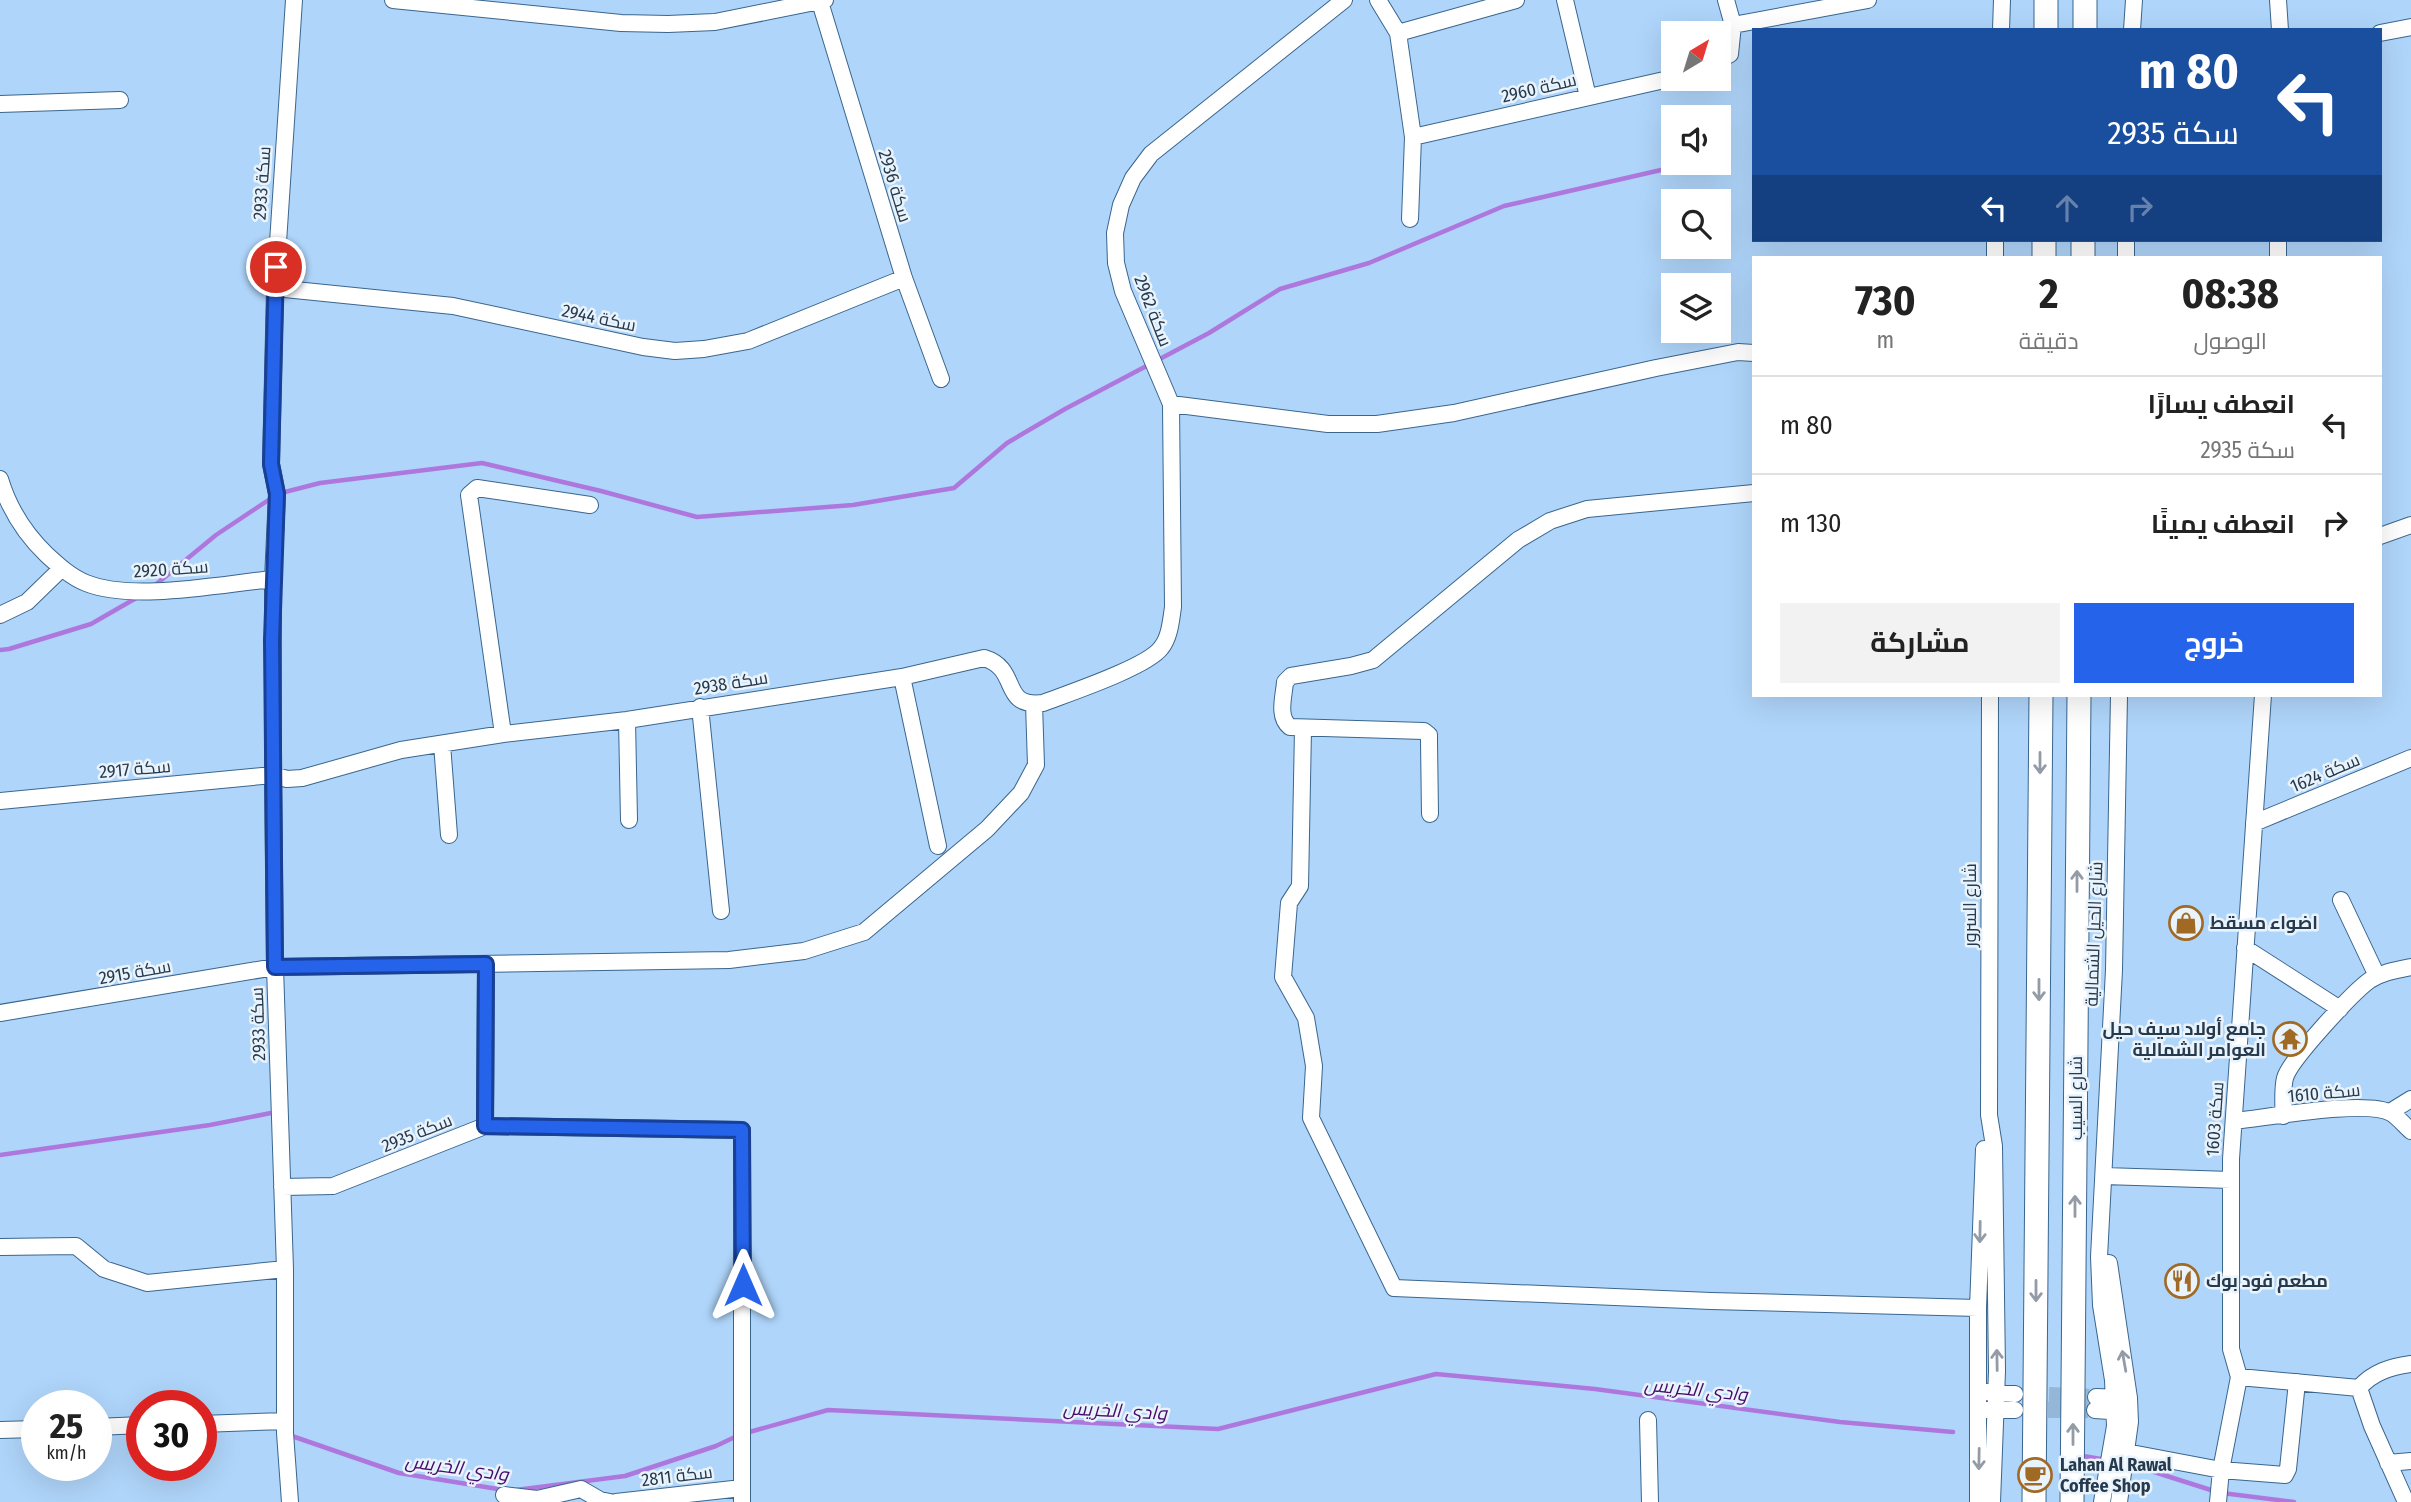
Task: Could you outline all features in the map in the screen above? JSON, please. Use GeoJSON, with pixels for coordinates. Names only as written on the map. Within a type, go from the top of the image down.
{"type":"FeatureCollection","features":[{"type":"Feature","properties":{"kind":"highway"},"geometry":{"type":"LineString","coordinates":[[2046,0],[2046,28]]}},
{"type":"Feature","properties":{"kind":"highway"},"geometry":{"type":"LineString","coordinates":[[2085,0],[2085,28]]}},
{"type":"Feature","properties":{"kind":"highway"},"geometry":{"type":"LineString","coordinates":[[2035,1502],[2041,697]]}},
{"type":"Feature","properties":{"kind":"highway","name":"شارع السيب"},"geometry":{"type":"LineString","coordinates":[[2072,1502],[2079,697]]}},
{"type":"Feature","properties":{"kind":"street","name":"سكة 2933"},"geometry":{"type":"LineString","coordinates":[[290,1502],[285,1421],[285,1269],[275,967],[273,579],[277,494],[271,464],[275,288],[294,0]]}},
{"type":"Feature","properties":{"kind":"street"},"geometry":{"type":"LineString","coordinates":[[393,0],[621,23],[668,24],[715,22],[822,1]]}},
{"type":"Feature","properties":{"kind":"street","name":"سكة 2962"},"geometry":{"type":"LineString","coordinates":[[1034,704],[1044,703],[1143,662],[1162,647],[1171,621],[1171,404],[1123,291],[1116,263],[1115,233],[1121,205],[1133,178],[1151,155],[1344,0]]}},
{"type":"Feature","properties":{"kind":"street"},"geometry":{"type":"LineString","coordinates":[[1378,0],[1398,33],[1413,137],[1410,219]]}},
{"type":"Feature","properties":{"kind":"street"},"geometry":{"type":"LineString","coordinates":[[1398,33],[1516,0]]}},
{"type":"Feature","properties":{"kind":"street"},"geometry":{"type":"LineString","coordinates":[[1565,0],[1588,97]]}},
{"type":"Feature","properties":{"kind":"street"},"geometry":{"type":"LineString","coordinates":[[1726,0],[1732,25],[1731,40]]}},
{"type":"Feature","properties":{"kind":"street"},"geometry":{"type":"LineString","coordinates":[[1732,25],[1868,0]]}},
{"type":"Feature","properties":{"kind":"street"},"geometry":{"type":"LineString","coordinates":[[2001,28],[2002,0]]}},
{"type":"Feature","properties":{"kind":"street"},"geometry":{"type":"LineString","coordinates":[[2132,28],[2134,0]]}},
{"type":"Feature","properties":{"kind":"street"},"geometry":{"type":"LineString","coordinates":[[2278,0],[2280,28]]}},
{"type":"Feature","properties":{"kind":"street","name":"سكة 2936"},"geometry":{"type":"LineString","coordinates":[[822,1],[904,278],[942,379]]}},
{"type":"Feature","properties":{"kind":"street"},"geometry":{"type":"LineString","coordinates":[[2382,33],[2411,27]]}},
{"type":"Feature","properties":{"kind":"street","name":"سكة 2960"},"geometry":{"type":"LineString","coordinates":[[1413,137],[1661,81]]}},
{"type":"Feature","properties":{"kind":"street"},"geometry":{"type":"LineString","coordinates":[[0,104],[120,100]]}},
{"type":"Feature","properties":{"kind":"street","name":"سكة 2944"},"geometry":{"type":"LineString","coordinates":[[275,288],[453,306],[675,352],[748,341],[904,278]]}},
{"type":"Feature","properties":{"kind":"street"},"geometry":{"type":"LineString","coordinates":[[1171,404],[1328,424],[1377,424],[1454,413],[1656,368],[1738,352],[1752,353]]}},
{"type":"Feature","properties":{"kind":"street","name":"سكة 2920"},"geometry":{"type":"LineString","coordinates":[[0,479],[16,519],[32,541],[62,568],[86,583],[130,592],[273,579]]}},
{"type":"Feature","properties":{"kind":"street"},"geometry":{"type":"LineString","coordinates":[[503,734],[469,495],[477,488],[590,505]]}},
{"type":"Feature","properties":{"kind":"street"},"geometry":{"type":"LineString","coordinates":[[1430,814],[1430,741],[1424,730],[1290,727],[1284,723],[1282,715],[1285,682],[1291,676],[1373,660],[1518,540],[1550,521],[1587,509],[1752,492]]}},
{"type":"Feature","properties":{"kind":"street"},"geometry":{"type":"LineString","coordinates":[[2382,535],[2411,525]]}},
{"type":"Feature","properties":{"kind":"street"},"geometry":{"type":"LineString","coordinates":[[0,615],[27,602],[62,568]]}},
{"type":"Feature","properties":{"kind":"street","name":"سكة 2938"},"geometry":{"type":"LineString","coordinates":[[273,775],[288,779],[302,778],[379,755],[503,734],[626,720],[902,677],[984,658],[995,661],[1003,668],[1016,696],[1034,704]]}},
{"type":"Feature","properties":{"kind":"street"},"geometry":{"type":"LineString","coordinates":[[902,677],[938,846]]}},
{"type":"Feature","properties":{"kind":"street","name":"شارع السرور"},"geometry":{"type":"LineString","coordinates":[[1978,1502],[1988,1401],[1978,1308],[1984,1146],[1989,1115],[1990,697]]}},
{"type":"Feature","properties":{"kind":"street","name":"شارع الحيل الشمالية"},"geometry":{"type":"LineString","coordinates":[[2119,697],[2114,970],[2105,1109],[2102,1215],[2126,1452],[2119,1502]]}},
{"type":"Feature","properties":{"kind":"street","name":"سكة 1603"},"geometry":{"type":"LineString","coordinates":[[2239,1377],[2231,1349],[2231,1180],[2263,697]]}},
{"type":"Feature","properties":{"kind":"street","name":"سكة 2915"},"geometry":{"type":"LineString","coordinates":[[0,1013],[275,967],[729,960],[804,951],[864,932],[987,829],[1021,793],[1036,765],[1034,704]]}},
{"type":"Feature","properties":{"kind":"street"},"geometry":{"type":"LineString","coordinates":[[700,708],[721,911]]}},
{"type":"Feature","properties":{"kind":"street"},"geometry":{"type":"LineString","coordinates":[[626,720],[629,820]]}},
{"type":"Feature","properties":{"kind":"street"},"geometry":{"type":"LineString","coordinates":[[1303,729],[1300,886],[1289,903],[1283,977],[1306,1018],[1314,1066],[1311,1118],[1394,1288],[1724,1302],[1978,1308]]}},
{"type":"Feature","properties":{"kind":"street"},"geometry":{"type":"LineString","coordinates":[[442,744],[449,835]]}},
{"type":"Feature","properties":{"kind":"street","name":"سكة 1624"},"geometry":{"type":"LineString","coordinates":[[2254,823],[2411,758]]}},
{"type":"Feature","properties":{"kind":"street","name":"سكة 2917"},"geometry":{"type":"LineString","coordinates":[[0,801],[273,775]]}},
{"type":"Feature","properties":{"kind":"street"},"geometry":{"type":"LineString","coordinates":[[2341,900],[2378,976]]}},
{"type":"Feature","properties":{"kind":"street"},"geometry":{"type":"LineString","coordinates":[[2245,948],[2340,1009]]}},
{"type":"Feature","properties":{"kind":"street"},"geometry":{"type":"LineString","coordinates":[[485,1126],[486,964]]}},
{"type":"Feature","properties":{"kind":"street"},"geometry":{"type":"LineString","coordinates":[[2283,1116],[2285,1078],[2297,1059],[2368,981],[2385,972],[2411,967]]}},
{"type":"Feature","properties":{"kind":"street"},"geometry":{"type":"LineString","coordinates":[[2411,1100],[2390,1112],[2411,1131]]}},
{"type":"Feature","properties":{"kind":"street","name":"سكة 1610"},"geometry":{"type":"LineString","coordinates":[[2234,1121],[2365,1107],[2390,1112]]}},
{"type":"Feature","properties":{"kind":"street","name":"شارع السرور"},"geometry":{"type":"LineString","coordinates":[[1989,1115],[1994,1146],[1988,1401],[1992,1502]]}},
{"type":"Feature","properties":{"kind":"street","name":"سكة 2935"},"geometry":{"type":"LineString","coordinates":[[282,1187],[332,1186],[485,1126],[742,1130],[742,1495]]}},
{"type":"Feature","properties":{"kind":"street"},"geometry":{"type":"LineString","coordinates":[[2104,1176],[2231,1180]]}},
{"type":"Feature","properties":{"kind":"street"},"geometry":{"type":"LineString","coordinates":[[0,1247],[76,1246],[104,1269],[147,1283],[285,1269]]}},
{"type":"Feature","properties":{"kind":"street"},"geometry":{"type":"LineString","coordinates":[[2359,1388],[2369,1376],[2396,1366],[2411,1364]]}},
{"type":"Feature","properties":{"kind":"street"},"geometry":{"type":"LineString","coordinates":[[2218,1502],[2221,1470],[2239,1377],[2359,1388]]}},
{"type":"Feature","properties":{"kind":"street"},"geometry":{"type":"LineString","coordinates":[[2126,1452],[2221,1470],[2281,1476],[2287,1473],[2297,1382]]}},
{"type":"Feature","properties":{"kind":"street"},"geometry":{"type":"LineString","coordinates":[[2359,1388],[2372,1426],[2406,1502]]}},
{"type":"Feature","properties":{"kind":"street"},"geometry":{"type":"LineString","coordinates":[[1988,1401],[2015,1402]]}},
{"type":"Feature","properties":{"kind":"street"},"geometry":{"type":"LineString","coordinates":[[2096,1404],[2122,1405]]}},
{"type":"Feature","properties":{"kind":"street","name":"شارع الحيل الشمالية"},"geometry":{"type":"LineString","coordinates":[[2102,1502],[2115,1426],[2122,1405]]}},
{"type":"Feature","properties":{"kind":"street"},"geometry":{"type":"LineString","coordinates":[[1648,1420],[1650,1502]]}},
{"type":"Feature","properties":{"kind":"street"},"geometry":{"type":"LineString","coordinates":[[217,1423],[285,1421]]}},
{"type":"Feature","properties":{"kind":"street"},"geometry":{"type":"LineString","coordinates":[[0,1430],[21,1429]]}},
{"type":"Feature","properties":{"kind":"street"},"geometry":{"type":"LineString","coordinates":[[2388,1464],[2411,1461]]}},
{"type":"Feature","properties":{"kind":"street"},"geometry":{"type":"LineString","coordinates":[[504,1495],[537,1499],[582,1489],[600,1500],[610,1502]]}},
{"type":"Feature","properties":{"kind":"street","name":"سكة 2811"},"geometry":{"type":"LineString","coordinates":[[616,1502],[742,1495]]}},
{"type":"Feature","properties":{"kind":"waterway"},"geometry":{"type":"LineString","coordinates":[[281,493],[320,483],[482,463],[697,517],[853,505],[954,488],[1007,443],[1065,409],[1209,333],[1280,289],[1369,263],[1504,206],[1661,170]]}},
{"type":"Feature","properties":{"kind":"waterway"},"geometry":{"type":"LineString","coordinates":[[154,586],[216,535],[273,497]]}},
{"type":"Feature","properties":{"kind":"waterway"},"geometry":{"type":"LineString","coordinates":[[0,650],[91,624],[138,597]]}},
{"type":"Feature","properties":{"kind":"waterway"},"geometry":{"type":"LineString","coordinates":[[0,1155],[210,1125],[276,1112]]}},
{"type":"Feature","properties":{"kind":"waterway","name":"وادي الخريس"},"geometry":{"type":"LineString","coordinates":[[746,1433],[828,1410],[1218,1429],[1436,1374],[1595,1389],[1840,1422],[1953,1432]]}},
{"type":"Feature","properties":{"kind":"waterway","name":"وادي الخريس"},"geometry":{"type":"LineString","coordinates":[[289,1435],[399,1473],[504,1490]]}},
{"type":"Feature","properties":{"kind":"waterway","name":"وادي الخريس"},"geometry":{"type":"LineString","coordinates":[[516,1490],[625,1476],[716,1446],[737,1436]]}},
{"type":"Feature","properties":{"kind":"waterway","name":"وادي الخريس"},"geometry":{"type":"LineString","coordinates":[[2083,1456],[2107,1460]]}},
{"type":"Feature","properties":{"kind":"waterway","name":"وادي الخريس"},"geometry":{"type":"LineString","coordinates":[[2129,1464],[2214,1491]]}},
{"type":"Feature","properties":{"kind":"waterway","name":"وادي الخريس"},"geometry":{"type":"LineString","coordinates":[[2222,1493],[2294,1502]]}},
{"type":"Feature","properties":{"kind":"tunnel"},"geometry":{"type":"LineString","coordinates":[[2025,1394],[2096,1397]]}},
{"type":"Feature","properties":{"kind":"tunnel"},"geometry":{"type":"LineString","coordinates":[[2024,1410],[2095,1410]]}},
{"type":"Feature","properties":{"kind":"place","name":"اضواء مسقط"},"geometry":{"type":"Point","coordinates":[2186,923]}},
{"type":"Feature","properties":{"kind":"place","name":"جامع أولاد سيف حيل العوامر الشمالية"},"geometry":{"type":"Point","coordinates":[2290,1039]}},
{"type":"Feature","properties":{"kind":"place","name":"مطعم فود بوك"},"geometry":{"type":"Point","coordinates":[2182,1281]}},
{"type":"Feature","properties":{"kind":"place","name":"Lahan Al Rawal Coffee Shop"},"geometry":{"type":"Point","coordinates":[2035,1475]}},
{"type":"Feature","properties":{"kind":"route"},"geometry":{"type":"LineString","coordinates":[[276,267],[271,464],[277,494],[272,640],[275,967],[486,964],[485,1126],[742,1130],[743,1285]]}}]}
